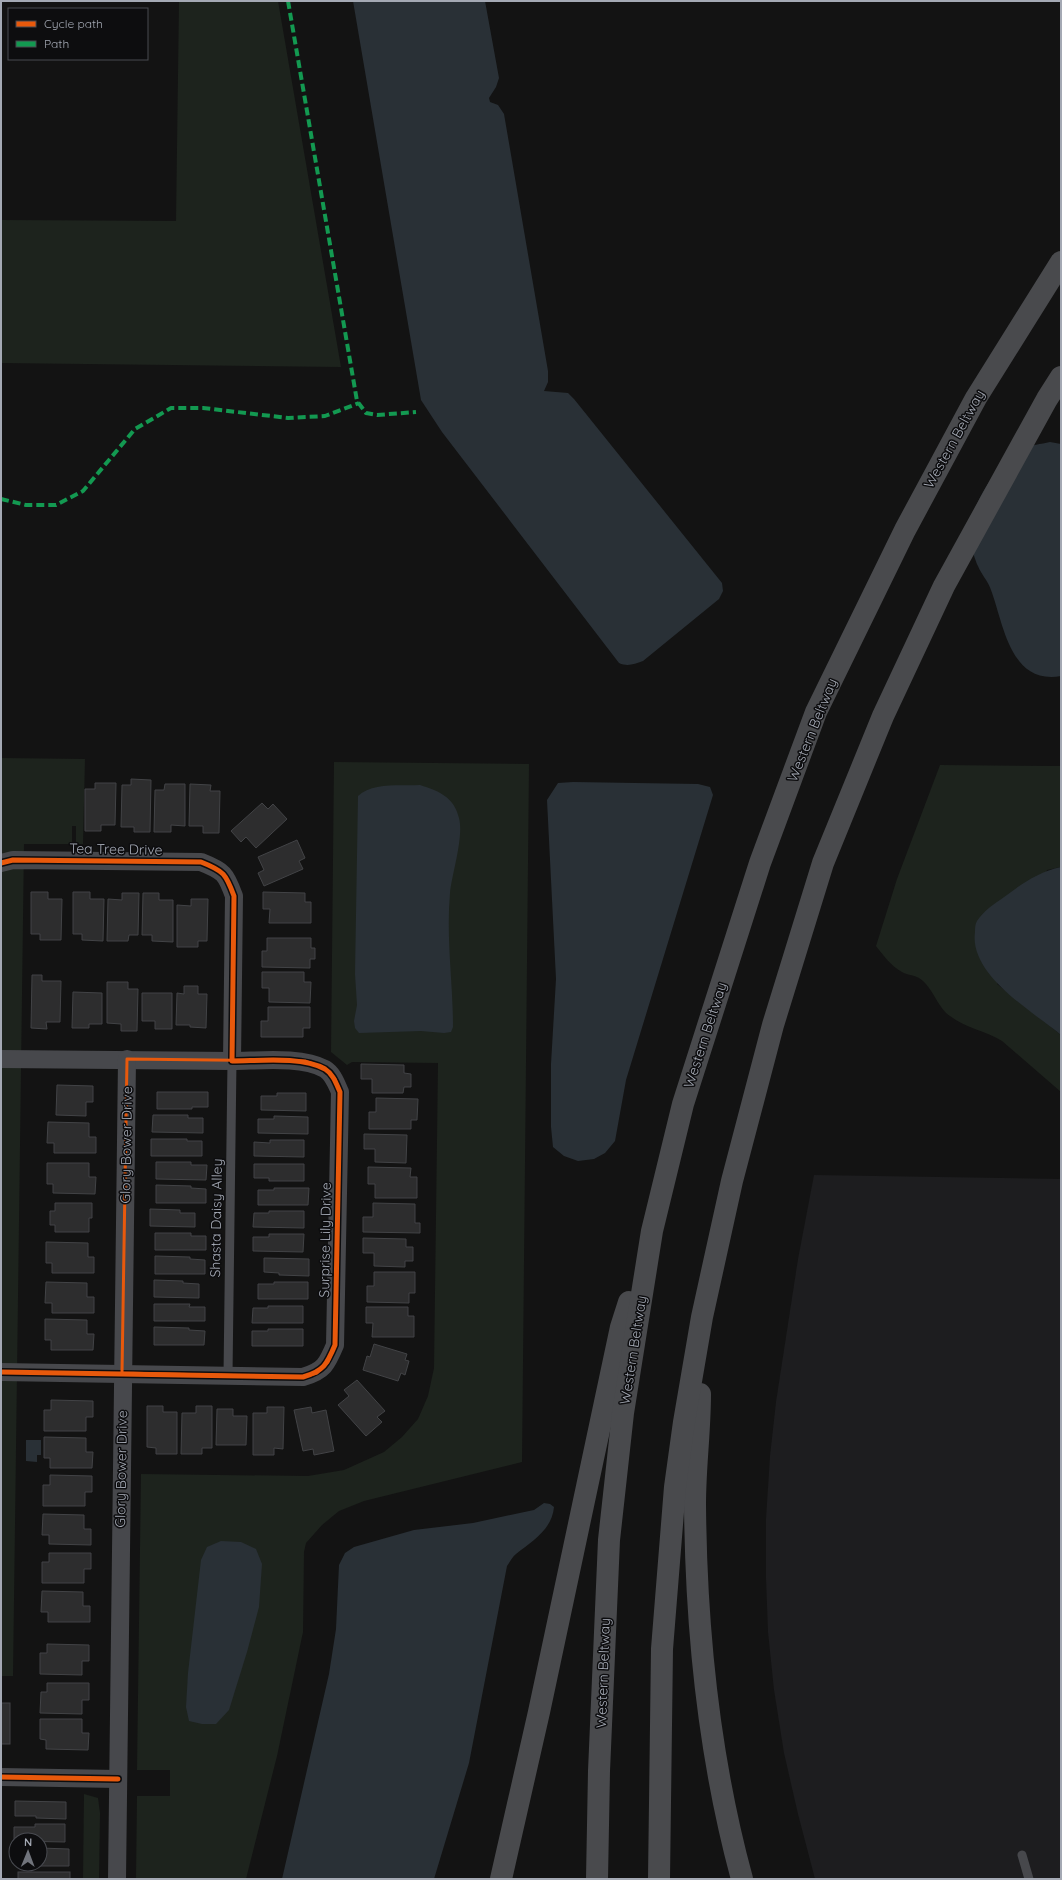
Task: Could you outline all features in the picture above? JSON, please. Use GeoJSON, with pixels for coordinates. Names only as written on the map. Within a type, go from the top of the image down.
{"type":"FeatureCollection","features":[{"type":"Feature","properties":{"kind":"highway","name":"Western Beltway"},"geometry":{"type":"LineString","coordinates":[[597,1879],[598,1771],[609,1540],[623,1414],[652,1231],[683,1104],[763,856],[816,712],[905,530],[976,398],[1061,262]]}},
{"type":"Feature","properties":{"kind":"highway"},"geometry":{"type":"LineString","coordinates":[[659,1879],[662,1649],[675,1487],[684,1422],[702,1317],[732,1181],[773,1025],[824,863],[883,716],[944,586],[1047,399],[1061,377]]}},
{"type":"Feature","properties":{"kind":"highway"},"geometry":{"type":"LineString","coordinates":[[500,1879],[540,1712],[621,1327],[652,1231]]}},
{"type":"Feature","properties":{"kind":"highway"},"geometry":{"type":"LineString","coordinates":[[702,1317],[695,1501],[696,1577],[700,1645],[719,1773],[742,1879]]}},
{"type":"Feature","properties":{"kind":"street","name":"Tea Tree Drive"},"geometry":{"type":"LineString","coordinates":[[1,863],[13,860],[201,862],[214,867],[227,877],[234,896],[232,1061]]}},
{"type":"Feature","properties":{"kind":"street","name":"Surprise Lily Drive"},"geometry":{"type":"LineString","coordinates":[[1,1059],[305,1061],[325,1069],[335,1079],[340,1092],[335,1345],[328,1362],[317,1373],[303,1377],[1,1372]]}},
{"type":"Feature","properties":{"kind":"street","name":"Glory Bower Drive"},"geometry":{"type":"LineString","coordinates":[[117,1879],[127,1059]]}},
{"type":"Feature","properties":{"kind":"street"},"geometry":{"type":"LineString","coordinates":[[1,1777],[118,1779]]}},
{"type":"Feature","properties":{"kind":"lane","name":"Shasta Daisy Alley"},"geometry":{"type":"LineString","coordinates":[[228,1375],[232,1061]]}},
{"type":"Feature","properties":{"kind":"lane"},"geometry":{"type":"LineString","coordinates":[[1022,1854],[1029,1879]]}},
{"type":"Feature","properties":{"kind":"highlighted area"},"geometry":{"type":"Polygon","coordinates":[[[127,1059],[305,1061],[325,1069],[335,1079],[340,1092],[335,1345],[328,1362],[317,1373],[303,1377],[122,1373],[127,1059]]]}},
{"type":"Feature","properties":{"kind":"shaded area"},"geometry":{"type":"Polygon","coordinates":[[[179,1],[278,1],[341,367],[1,363],[1,220],[176,221],[179,1]]]}},
{"type":"Feature","properties":{"kind":"shaded area"},"geometry":{"type":"Polygon","coordinates":[[[353,1],[485,1],[499,78],[496,87],[489,98],[490,102],[498,105],[504,114],[548,371],[548,382],[544,391],[568,393],[574,399],[722,583],[723,591],[719,599],[643,661],[628,665],[619,663],[442,432],[421,400],[353,1]]]}},
{"type":"Feature","properties":{"kind":"shaded area"},"geometry":{"type":"Polygon","coordinates":[[[1050,442],[1061,444],[1061,676],[1044,676],[1030,671],[1020,662],[1012,650],[1005,635],[990,587],[975,559],[969,534],[974,511],[980,498],[995,474],[1004,463],[1023,449],[1050,442]]]}},
{"type":"Feature","properties":{"kind":"shaded area"},"geometry":{"type":"Polygon","coordinates":[[[1,758],[85,759],[83,844],[76,844],[76,826],[72,826],[72,844],[24,844],[13,1676],[1,1676],[1,758]]]}},
{"type":"Feature","properties":{"kind":"shaded area"},"geometry":{"type":"Polygon","coordinates":[[[334,762],[529,764],[522,1462],[364,1501],[339,1511],[322,1525],[306,1543],[304,1552],[303,1632],[277,1756],[246,1879],[136,1879],[137,1796],[170,1796],[170,1770],[137,1770],[141,1474],[308,1476],[344,1470],[384,1452],[402,1437],[418,1419],[428,1396],[434,1368],[438,1063],[352,1062],[347,1065],[331,1052],[334,762]]]}},
{"type":"Feature","properties":{"kind":"shaded area"},"geometry":{"type":"Polygon","coordinates":[[[940,765],[1061,766],[1061,867],[1047,870],[997,984],[1061,1035],[1061,1092],[1002,1041],[962,1024],[950,1016],[942,1008],[924,982],[917,977],[904,973],[894,967],[876,946],[897,879],[940,765]]]}},
{"type":"Feature","properties":{"kind":"shaded area"},"geometry":{"type":"Polygon","coordinates":[[[558,783],[698,784],[710,787],[713,795],[626,1080],[615,1141],[605,1153],[594,1159],[578,1161],[564,1156],[553,1147],[551,1127],[551,1064],[556,979],[547,800],[558,783]]]}},
{"type":"Feature","properties":{"kind":"shaded area"},"geometry":{"type":"Polygon","coordinates":[[[420,785],[445,796],[457,811],[459,818],[459,845],[451,885],[449,910],[453,1027],[451,1032],[444,1033],[421,1031],[359,1033],[355,1028],[354,1021],[357,1005],[355,974],[358,796],[378,787],[420,785]]]}},
{"type":"Feature","properties":{"kind":"shaded area"},"geometry":{"type":"Polygon","coordinates":[[[1061,867],[1061,1035],[1019,1003],[992,977],[982,963],[976,948],[975,925],[985,912],[994,904],[1021,885],[1044,872],[1061,867]]]}},
{"type":"Feature","properties":{"kind":"shaded area"},"geometry":{"type":"Polygon","coordinates":[[[814,1175],[1061,1179],[1061,1879],[815,1879],[784,1753],[774,1690],[768,1632],[766,1578],[766,1519],[770,1456],[776,1402],[798,1259],[814,1175]]]}},
{"type":"Feature","properties":{"kind":"shaded area"},"geometry":{"type":"Polygon","coordinates":[[[26,1440],[41,1440],[41,1455],[37,1455],[37,1462],[26,1461],[26,1440]]]}},
{"type":"Feature","properties":{"kind":"shaded area"},"geometry":{"type":"Polygon","coordinates":[[[544,1503],[550,1504],[554,1507],[545,1529],[515,1555],[507,1566],[469,1763],[434,1879],[282,1879],[329,1674],[336,1629],[339,1565],[345,1553],[354,1547],[414,1530],[473,1523],[534,1510],[544,1503]]]}},
{"type":"Feature","properties":{"kind":"shaded area"},"geometry":{"type":"Polygon","coordinates":[[[221,1541],[241,1542],[256,1549],[262,1564],[259,1607],[229,1710],[216,1724],[202,1724],[189,1721],[186,1707],[188,1673],[201,1560],[207,1547],[221,1541]]]}},
{"type":"Feature","properties":{"kind":"shaded area"},"geometry":{"type":"Polygon","coordinates":[[[84,1794],[98,1798],[100,1813],[99,1879],[83,1879],[84,1794]]]}},
{"type":"Feature","properties":{"kind":"building"},"geometry":{"type":"Polygon","coordinates":[[[131,779],[151,780],[150,832],[134,832],[134,827],[121,827],[122,785],[131,785],[131,779]]]}},
{"type":"Feature","properties":{"kind":"building"},"geometry":{"type":"Polygon","coordinates":[[[95,783],[116,783],[115,825],[101,825],[101,831],[85,831],[85,789],[95,789],[95,783]]]}},
{"type":"Feature","properties":{"kind":"building"},"geometry":{"type":"Polygon","coordinates":[[[165,784],[185,784],[185,826],[171,825],[171,832],[154,832],[155,790],[164,790],[165,784]]]}},
{"type":"Feature","properties":{"kind":"building"},"geometry":{"type":"Polygon","coordinates":[[[190,784],[211,785],[210,791],[220,791],[219,833],[203,833],[203,826],[189,826],[190,784]]]}},
{"type":"Feature","properties":{"kind":"building"},"geometry":{"type":"Polygon","coordinates":[[[262,803],[268,809],[273,804],[287,819],[256,848],[246,837],[241,842],[231,831],[262,803]]]}},
{"type":"Feature","properties":{"kind":"building"},"geometry":{"type":"Polygon","coordinates":[[[297,840],[305,858],[299,861],[303,869],[264,886],[258,873],[264,870],[258,857],[297,840]]]}},
{"type":"Feature","properties":{"kind":"building"},"geometry":{"type":"Polygon","coordinates":[[[31,892],[48,892],[48,899],[62,899],[61,940],[40,940],[40,934],[31,934],[31,892]]]}},
{"type":"Feature","properties":{"kind":"building"},"geometry":{"type":"Polygon","coordinates":[[[73,892],[90,892],[90,899],[104,899],[103,941],[82,940],[82,934],[73,934],[73,892]]]}},
{"type":"Feature","properties":{"kind":"building"},"geometry":{"type":"Polygon","coordinates":[[[263,892],[305,893],[305,902],[311,902],[311,923],[269,923],[270,909],[263,909],[263,892]]]}},
{"type":"Feature","properties":{"kind":"building"},"geometry":{"type":"Polygon","coordinates":[[[122,893],[139,893],[138,935],[129,935],[128,941],[107,941],[108,899],[122,900],[122,893]]]}},
{"type":"Feature","properties":{"kind":"building"},"geometry":{"type":"Polygon","coordinates":[[[143,893],[159,893],[159,900],[173,900],[173,942],[152,941],[152,935],[142,935],[143,893]]]}},
{"type":"Feature","properties":{"kind":"building"},"geometry":{"type":"Polygon","coordinates":[[[191,899],[208,899],[207,941],[198,941],[198,947],[177,947],[177,905],[191,906],[191,899]]]}},
{"type":"Feature","properties":{"kind":"building"},"geometry":{"type":"Polygon","coordinates":[[[267,938],[311,938],[311,948],[315,948],[315,959],[310,959],[310,968],[262,967],[262,951],[267,951],[267,938]]]}},
{"type":"Feature","properties":{"kind":"building"},"geometry":{"type":"Polygon","coordinates":[[[262,972],[304,972],[304,982],[311,982],[310,1003],[269,1002],[269,988],[262,988],[262,972]]]}},
{"type":"Feature","properties":{"kind":"building"},"geometry":{"type":"Polygon","coordinates":[[[32,975],[42,975],[42,981],[61,981],[60,1022],[46,1022],[47,1029],[31,1028],[32,975]]]}},
{"type":"Feature","properties":{"kind":"building"},"geometry":{"type":"Polygon","coordinates":[[[107,982],[128,982],[128,989],[138,989],[137,1031],[121,1031],[121,1024],[107,1023],[107,982]]]}},
{"type":"Feature","properties":{"kind":"building"},"geometry":{"type":"Polygon","coordinates":[[[184,986],[198,986],[198,994],[207,994],[206,1028],[190,1027],[190,1025],[176,1025],[177,993],[184,994],[184,986]]]}},
{"type":"Feature","properties":{"kind":"building"},"geometry":{"type":"Polygon","coordinates":[[[73,992],[102,993],[102,1024],[89,1024],[89,1028],[72,1028],[73,992]]]}},
{"type":"Feature","properties":{"kind":"building"},"geometry":{"type":"Polygon","coordinates":[[[142,993],[172,993],[172,1029],[155,1029],[155,1021],[142,1021],[142,993]]]}},
{"type":"Feature","properties":{"kind":"building"},"geometry":{"type":"Polygon","coordinates":[[[268,1007],[310,1007],[310,1028],[303,1028],[303,1037],[261,1037],[261,1021],[268,1021],[268,1007]]]}},
{"type":"Feature","properties":{"kind":"building"},"geometry":{"type":"Polygon","coordinates":[[[361,1064],[404,1065],[404,1073],[411,1074],[411,1087],[404,1087],[403,1093],[372,1093],[372,1079],[361,1079],[361,1064]]]}},
{"type":"Feature","properties":{"kind":"building"},"geometry":{"type":"Polygon","coordinates":[[[57,1085],[93,1086],[93,1102],[86,1102],[86,1116],[56,1115],[57,1085]]]}},
{"type":"Feature","properties":{"kind":"building"},"geometry":{"type":"Polygon","coordinates":[[[157,1092],[208,1092],[208,1107],[192,1107],[192,1109],[157,1109],[157,1092]]]}},
{"type":"Feature","properties":{"kind":"building"},"geometry":{"type":"Polygon","coordinates":[[[277,1093],[306,1093],[306,1111],[261,1110],[261,1096],[277,1096],[277,1093]]]}},
{"type":"Feature","properties":{"kind":"building"},"geometry":{"type":"Polygon","coordinates":[[[376,1098],[418,1099],[417,1120],[411,1120],[411,1129],[369,1129],[369,1112],[376,1112],[376,1098]]]}},
{"type":"Feature","properties":{"kind":"building"},"geometry":{"type":"Polygon","coordinates":[[[153,1115],[188,1115],[188,1118],[203,1118],[203,1133],[152,1132],[153,1115]]]}},
{"type":"Feature","properties":{"kind":"building"},"geometry":{"type":"Polygon","coordinates":[[[274,1116],[308,1117],[308,1134],[258,1133],[258,1119],[274,1119],[274,1116]]]}},
{"type":"Feature","properties":{"kind":"building"},"geometry":{"type":"Polygon","coordinates":[[[48,1122],[89,1123],[89,1137],[96,1137],[96,1153],[54,1153],[54,1143],[47,1143],[48,1122]]]}},
{"type":"Feature","properties":{"kind":"building"},"geometry":{"type":"Polygon","coordinates":[[[364,1134],[407,1135],[406,1163],[375,1162],[375,1149],[364,1149],[364,1134]]]}},
{"type":"Feature","properties":{"kind":"building"},"geometry":{"type":"Polygon","coordinates":[[[151,1139],[187,1139],[187,1141],[202,1141],[202,1156],[151,1156],[151,1139]]]}},
{"type":"Feature","properties":{"kind":"building"},"geometry":{"type":"Polygon","coordinates":[[[270,1140],[304,1140],[304,1157],[254,1156],[254,1142],[270,1143],[270,1140]]]}},
{"type":"Feature","properties":{"kind":"building"},"geometry":{"type":"Polygon","coordinates":[[[156,1162],[191,1162],[191,1165],[207,1165],[206,1180],[156,1179],[156,1162]]]}},
{"type":"Feature","properties":{"kind":"building"},"geometry":{"type":"Polygon","coordinates":[[[47,1163],[89,1163],[89,1177],[96,1177],[95,1194],[53,1193],[53,1184],[47,1184],[47,1163]]]}},
{"type":"Feature","properties":{"kind":"building"},"geometry":{"type":"Polygon","coordinates":[[[254,1164],[304,1164],[304,1181],[269,1181],[269,1178],[254,1178],[254,1164]]]}},
{"type":"Feature","properties":{"kind":"building"},"geometry":{"type":"Polygon","coordinates":[[[368,1167],[411,1168],[410,1177],[417,1177],[417,1198],[375,1198],[375,1184],[368,1184],[368,1167]]]}},
{"type":"Feature","properties":{"kind":"building"},"geometry":{"type":"Polygon","coordinates":[[[156,1185],[191,1186],[191,1188],[206,1189],[206,1203],[156,1203],[156,1185]]]}},
{"type":"Feature","properties":{"kind":"building"},"geometry":{"type":"Polygon","coordinates":[[[274,1188],[309,1188],[308,1205],[258,1205],[258,1190],[274,1190],[274,1188]]]}},
{"type":"Feature","properties":{"kind":"building"},"geometry":{"type":"Polygon","coordinates":[[[55,1203],[92,1203],[92,1218],[89,1218],[89,1232],[55,1232],[55,1225],[50,1225],[50,1211],[55,1211],[55,1203]]]}},
{"type":"Feature","properties":{"kind":"building"},"geometry":{"type":"Polygon","coordinates":[[[373,1203],[415,1204],[415,1223],[420,1223],[420,1233],[363,1232],[363,1217],[373,1217],[373,1203]]]}},
{"type":"Feature","properties":{"kind":"building"},"geometry":{"type":"Polygon","coordinates":[[[150,1209],[180,1210],[180,1213],[195,1213],[195,1227],[150,1226],[150,1209]]]}},
{"type":"Feature","properties":{"kind":"building"},"geometry":{"type":"Polygon","coordinates":[[[269,1211],[304,1211],[304,1228],[253,1227],[254,1213],[269,1213],[269,1211]]]}},
{"type":"Feature","properties":{"kind":"building"},"geometry":{"type":"Polygon","coordinates":[[[155,1233],[191,1233],[191,1236],[206,1236],[206,1250],[155,1250],[155,1233]]]}},
{"type":"Feature","properties":{"kind":"building"},"geometry":{"type":"Polygon","coordinates":[[[269,1234],[304,1234],[303,1252],[253,1251],[253,1237],[269,1237],[269,1234]]]}},
{"type":"Feature","properties":{"kind":"building"},"geometry":{"type":"Polygon","coordinates":[[[363,1238],[406,1239],[406,1247],[413,1247],[413,1261],[405,1261],[405,1267],[374,1266],[374,1253],[363,1253],[363,1238]]]}},
{"type":"Feature","properties":{"kind":"building"},"geometry":{"type":"Polygon","coordinates":[[[46,1242],[88,1243],[88,1257],[94,1257],[94,1273],[52,1273],[52,1263],[46,1263],[46,1242]]]}},
{"type":"Feature","properties":{"kind":"building"},"geometry":{"type":"Polygon","coordinates":[[[155,1256],[190,1257],[190,1259],[205,1260],[205,1274],[155,1274],[155,1256]]]}},
{"type":"Feature","properties":{"kind":"building"},"geometry":{"type":"Polygon","coordinates":[[[264,1258],[309,1259],[309,1276],[279,1275],[279,1273],[264,1272],[264,1258]]]}},
{"type":"Feature","properties":{"kind":"building"},"geometry":{"type":"Polygon","coordinates":[[[374,1272],[415,1272],[415,1293],[409,1293],[409,1303],[367,1302],[367,1286],[374,1286],[374,1272]]]}},
{"type":"Feature","properties":{"kind":"building"},"geometry":{"type":"Polygon","coordinates":[[[154,1280],[183,1281],[183,1283],[199,1284],[199,1298],[154,1297],[154,1280]]]}},
{"type":"Feature","properties":{"kind":"building"},"geometry":{"type":"Polygon","coordinates":[[[46,1282],[87,1283],[87,1297],[94,1297],[94,1313],[52,1313],[52,1303],[45,1303],[46,1282]]]}},
{"type":"Feature","properties":{"kind":"building"},"geometry":{"type":"Polygon","coordinates":[[[274,1282],[308,1282],[308,1299],[258,1299],[258,1284],[274,1284],[274,1282]]]}},
{"type":"Feature","properties":{"kind":"building"},"geometry":{"type":"Polygon","coordinates":[[[154,1304],[190,1304],[189,1307],[205,1307],[205,1321],[154,1321],[154,1304]]]}},
{"type":"Feature","properties":{"kind":"building"},"geometry":{"type":"Polygon","coordinates":[[[268,1306],[303,1306],[303,1323],[252,1323],[253,1308],[268,1308],[268,1306]]]}},
{"type":"Feature","properties":{"kind":"building"},"geometry":{"type":"Polygon","coordinates":[[[366,1307],[408,1307],[408,1316],[414,1316],[414,1337],[372,1337],[373,1323],[366,1323],[366,1307]]]}},
{"type":"Feature","properties":{"kind":"building"},"geometry":{"type":"Polygon","coordinates":[[[45,1319],[87,1320],[87,1334],[94,1334],[93,1350],[51,1350],[51,1340],[45,1340],[45,1319]]]}},
{"type":"Feature","properties":{"kind":"building"},"geometry":{"type":"Polygon","coordinates":[[[154,1327],[189,1328],[189,1330],[205,1331],[204,1345],[154,1345],[154,1327]]]}},
{"type":"Feature","properties":{"kind":"building"},"geometry":{"type":"Polygon","coordinates":[[[268,1329],[303,1329],[303,1346],[252,1346],[252,1331],[268,1331],[268,1329]]]}},
{"type":"Feature","properties":{"kind":"building"},"geometry":{"type":"Polygon","coordinates":[[[374,1344],[407,1354],[405,1360],[409,1361],[405,1375],[401,1373],[398,1381],[363,1370],[367,1356],[370,1357],[374,1344]]]}},
{"type":"Feature","properties":{"kind":"building"},"geometry":{"type":"Polygon","coordinates":[[[357,1380],[385,1411],[377,1417],[382,1422],[366,1436],[338,1405],[349,1396],[344,1390],[357,1380]]]}},
{"type":"Feature","properties":{"kind":"building"},"geometry":{"type":"Polygon","coordinates":[[[51,1400],[93,1401],[93,1417],[86,1417],[86,1431],[44,1431],[44,1410],[51,1410],[51,1400]]]}},
{"type":"Feature","properties":{"kind":"building"},"geometry":{"type":"Polygon","coordinates":[[[147,1406],[163,1406],[163,1412],[177,1412],[177,1454],[156,1454],[156,1448],[147,1447],[147,1406]]]}},
{"type":"Feature","properties":{"kind":"building"},"geometry":{"type":"Polygon","coordinates":[[[196,1406],[212,1406],[212,1448],[202,1448],[202,1454],[181,1454],[182,1413],[196,1413],[196,1406]]]}},
{"type":"Feature","properties":{"kind":"building"},"geometry":{"type":"Polygon","coordinates":[[[267,1407],[284,1407],[283,1449],[274,1448],[274,1455],[253,1455],[253,1413],[267,1413],[267,1407]]]}},
{"type":"Feature","properties":{"kind":"building"},"geometry":{"type":"Polygon","coordinates":[[[311,1407],[312,1413],[326,1410],[334,1451],[314,1455],[313,1449],[303,1451],[294,1410],[311,1407]]]}},
{"type":"Feature","properties":{"kind":"building"},"geometry":{"type":"Polygon","coordinates":[[[217,1409],[233,1409],[233,1416],[247,1416],[246,1445],[216,1445],[217,1409]]]}},
{"type":"Feature","properties":{"kind":"building"},"geometry":{"type":"Polygon","coordinates":[[[44,1437],[86,1438],[86,1452],[93,1452],[92,1468],[50,1468],[50,1458],[44,1458],[44,1437]]]}},
{"type":"Feature","properties":{"kind":"building"},"geometry":{"type":"Polygon","coordinates":[[[50,1475],[92,1476],[92,1492],[85,1492],[85,1506],[43,1506],[43,1485],[50,1485],[50,1475]]]}},
{"type":"Feature","properties":{"kind":"building"},"geometry":{"type":"Polygon","coordinates":[[[43,1514],[84,1515],[84,1529],[91,1529],[91,1545],[49,1544],[49,1535],[42,1535],[43,1514]]]}},
{"type":"Feature","properties":{"kind":"building"},"geometry":{"type":"Polygon","coordinates":[[[49,1553],[91,1553],[91,1569],[84,1569],[84,1583],[42,1583],[42,1562],[49,1562],[49,1553]]]}},
{"type":"Feature","properties":{"kind":"building"},"geometry":{"type":"Polygon","coordinates":[[[42,1591],[83,1592],[83,1606],[90,1606],[90,1622],[48,1622],[48,1612],[41,1612],[42,1591]]]}},
{"type":"Feature","properties":{"kind":"building"},"geometry":{"type":"Polygon","coordinates":[[[47,1644],[89,1645],[89,1661],[82,1661],[82,1675],[40,1674],[40,1653],[47,1653],[47,1644]]]}},
{"type":"Feature","properties":{"kind":"building"},"geometry":{"type":"Polygon","coordinates":[[[47,1683],[89,1683],[89,1700],[82,1700],[82,1714],[40,1713],[41,1692],[47,1692],[47,1683]]]}},
{"type":"Feature","properties":{"kind":"building"},"geometry":{"type":"Polygon","coordinates":[[[1,1703],[10,1703],[10,1744],[1,1744],[1,1703]]]}},
{"type":"Feature","properties":{"kind":"building"},"geometry":{"type":"Polygon","coordinates":[[[40,1719],[82,1719],[82,1733],[89,1733],[88,1750],[46,1749],[46,1740],[40,1739],[40,1719]]]}},
{"type":"Feature","properties":{"kind":"building"},"geometry":{"type":"Polygon","coordinates":[[[15,1801],[66,1802],[66,1819],[36,1818],[36,1816],[15,1816],[15,1801]]]}},
{"type":"Feature","properties":{"kind":"building"},"geometry":{"type":"Polygon","coordinates":[[[35,1824],[65,1824],[65,1842],[48,1842],[48,1832],[14,1832],[14,1827],[35,1827],[35,1824]]]}},
{"type":"Feature","properties":{"kind":"building"},"geometry":{"type":"Polygon","coordinates":[[[48,1848],[69,1849],[69,1866],[48,1866],[48,1848]]]}},
{"type":"Feature","properties":{"kind":"building"},"geometry":{"type":"Polygon","coordinates":[[[18,1872],[70,1872],[70,1879],[18,1879],[18,1872]]]}},
{"type":"Feature","properties":{"kind":"marked path"},"geometry":{"type":"LineString","coordinates":[[288,1],[357,401],[366,413],[377,415],[416,412]]}},
{"type":"Feature","properties":{"kind":"marked path"},"geometry":{"type":"LineString","coordinates":[[1,499],[26,505],[56,505],[83,491],[135,429],[171,408],[203,408],[288,418],[325,416],[359,403]]}},
{"type":"Feature","properties":{"kind":"cycle path"},"geometry":{"type":"LineString","coordinates":[[1,863],[13,860],[201,862],[215,868],[226,878],[234,896],[232,1061],[280,1060],[304,1062],[315,1065],[330,1073],[340,1092],[335,1345],[324,1366],[316,1372],[303,1377],[1,1372]]}},
{"type":"Feature","properties":{"kind":"cycle path"},"geometry":{"type":"LineString","coordinates":[[1,1777],[118,1779]]}}]}
